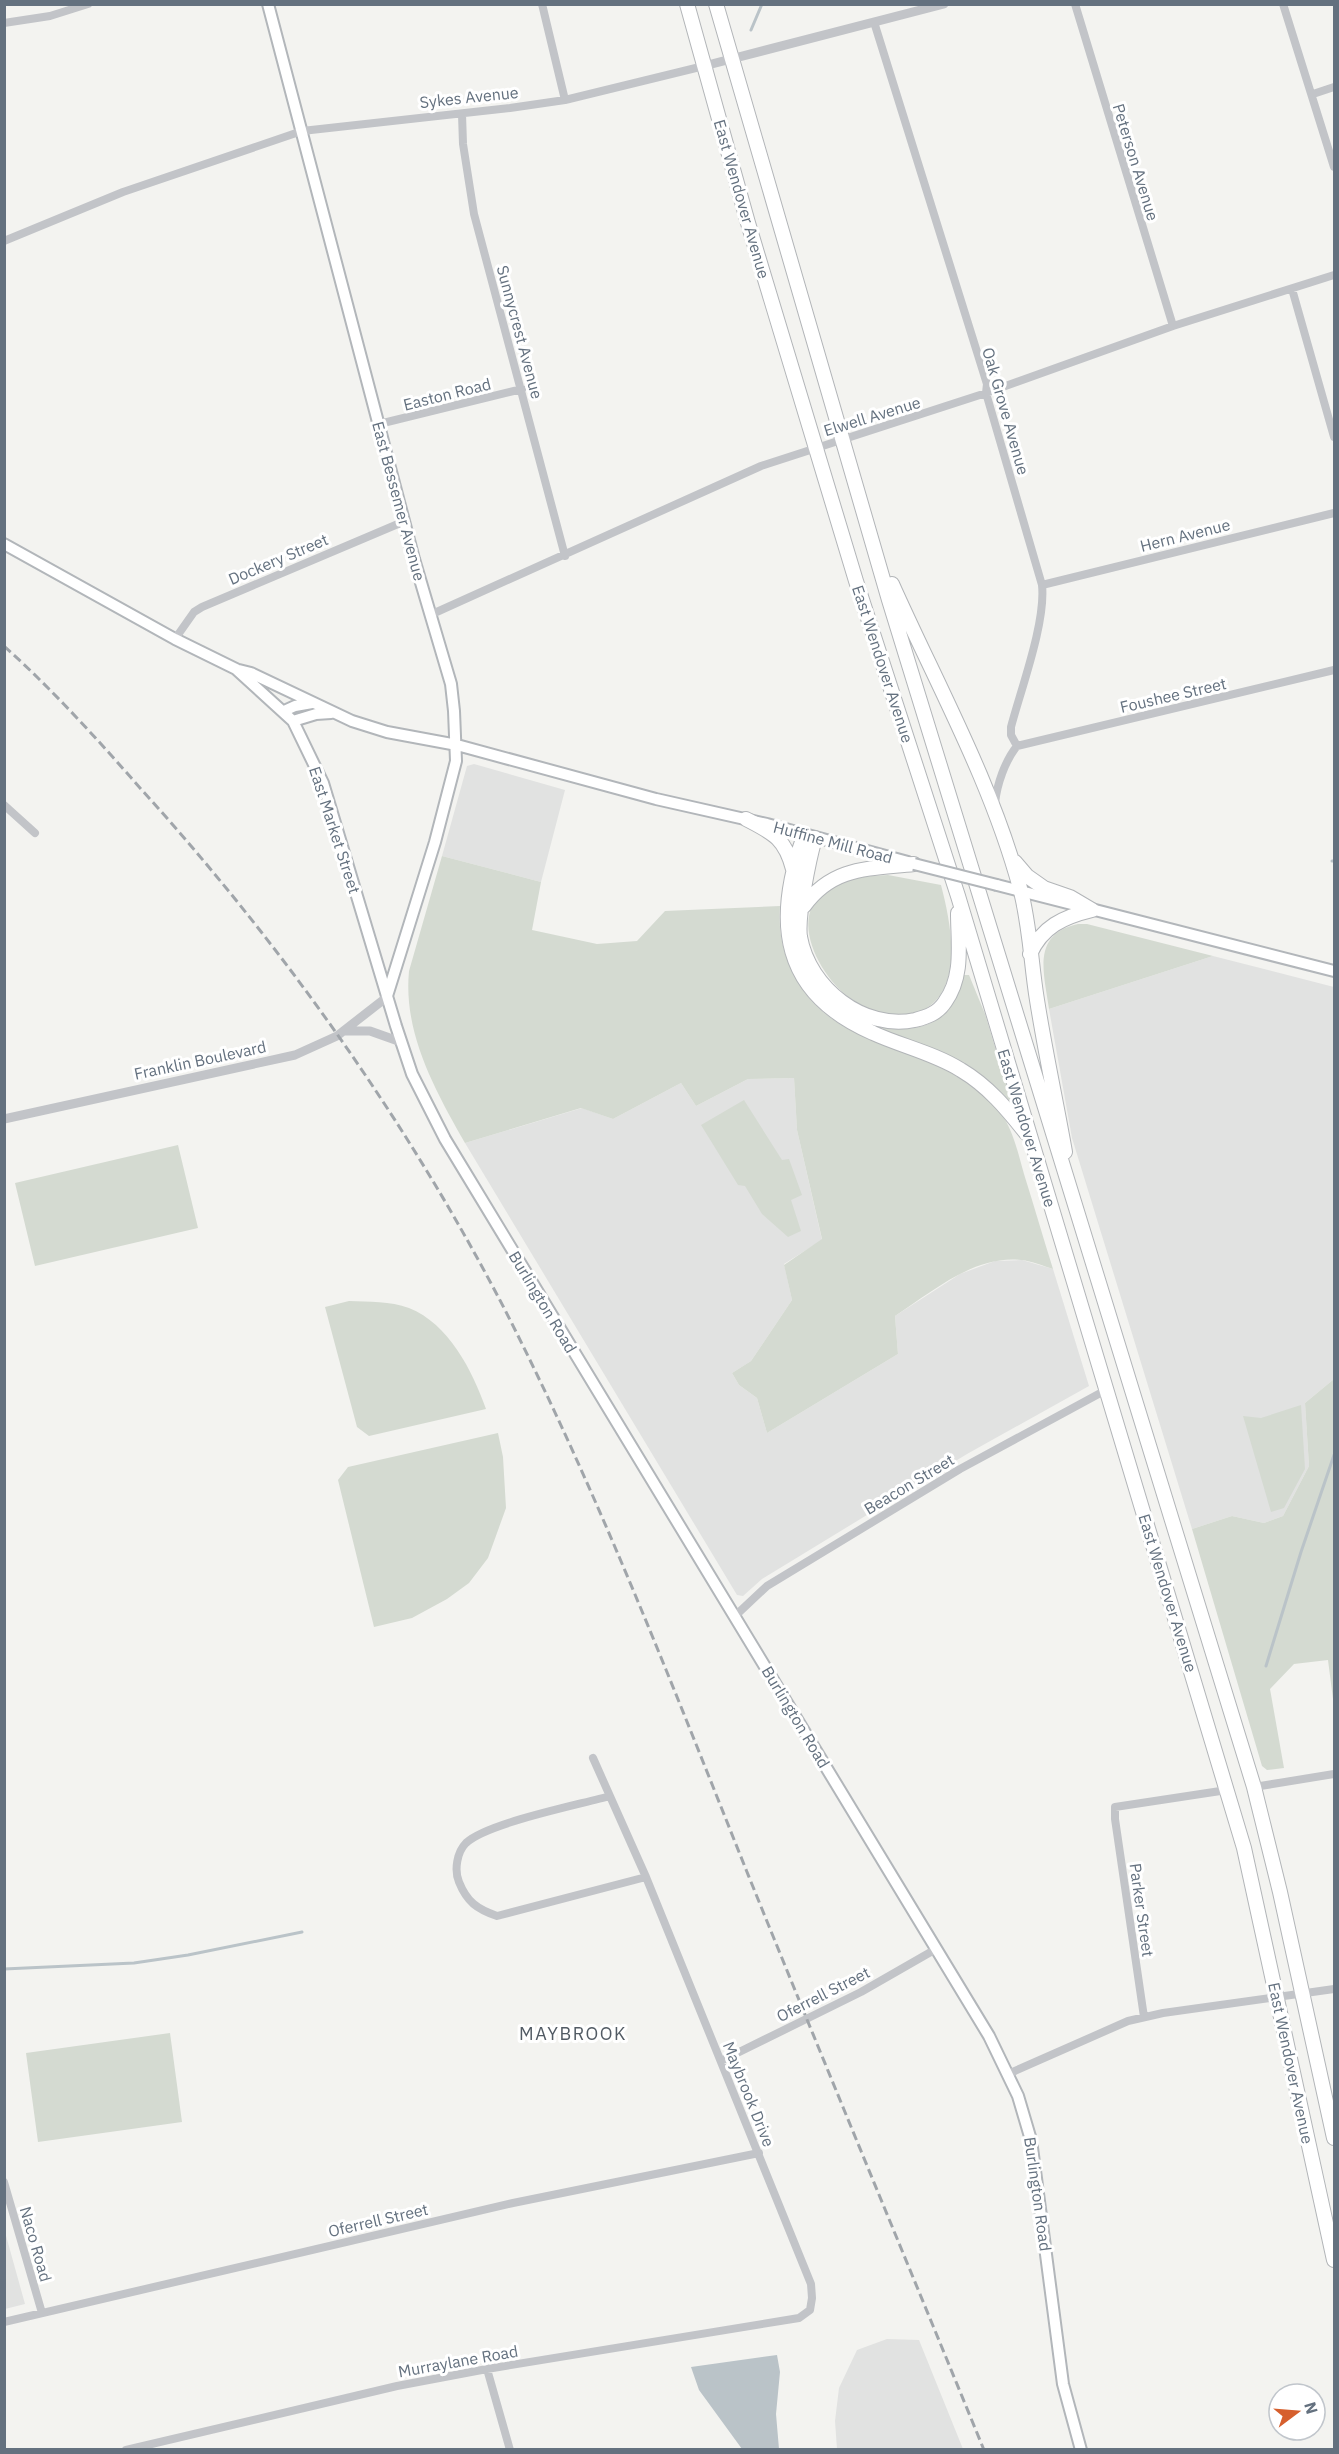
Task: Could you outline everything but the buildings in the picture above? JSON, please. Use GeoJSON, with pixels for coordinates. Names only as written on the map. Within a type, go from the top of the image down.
{"type":"FeatureCollection","features":[{"type":"Feature","properties":{"kind":"highway","name":"East Wendover Avenue"},"geometry":{"type":"LineString","coordinates":[[687,4],[748,223],[856,581],[958,896],[1227,1790],[1254,1884],[1335,2260]]}},
{"type":"Feature","properties":{"kind":"highway","name":"East Wendover Avenue"},"geometry":{"type":"LineString","coordinates":[[716,4],[869,532],[1254,1787],[1335,2138]]}},
{"type":"Feature","properties":{"kind":"highway"},"geometry":{"type":"LineString","coordinates":[[869,532],[921,650],[961,729],[994,807],[1011,858],[1021,892],[1045,1047],[1077,1215]]}},
{"type":"Feature","properties":{"kind":"highway"},"geometry":{"type":"LineString","coordinates":[[746,819],[783,842],[793,871]]}},
{"type":"Feature","properties":{"kind":"highway"},"geometry":{"type":"LineString","coordinates":[[809,837],[800,934],[803,949],[820,980],[835,996],[867,1016],[900,1023],[929,1017],[945,1003],[959,971],[958,896]]}},
{"type":"Feature","properties":{"kind":"highway"},"geometry":{"type":"LineString","coordinates":[[809,837],[793,871],[787,912],[790,948],[802,976],[815,994],[844,1018],[872,1033],[959,1068],[983,1084],[1031,1139]]}},
{"type":"Feature","properties":{"kind":"highway"},"geometry":{"type":"LineString","coordinates":[[1011,858],[1027,876],[1044,888],[1070,897],[1092,910]]}},
{"type":"Feature","properties":{"kind":"highway"},"geometry":{"type":"LineString","coordinates":[[802,908],[815,891],[831,879],[851,872],[914,864]]}},
{"type":"Feature","properties":{"kind":"highway"},"geometry":{"type":"LineString","coordinates":[[1030,954],[1036,942],[1054,923],[1092,910]]}},
{"type":"Feature","properties":{"kind":"main road","name":"East Bessemer Avenue"},"geometry":{"type":"LineString","coordinates":[[268,4],[430,615],[451,684],[457,745],[456,761],[435,842],[387,997]]}},
{"type":"Feature","properties":{"kind":"main road","name":"East Market Street"},"geometry":{"type":"LineString","coordinates":[[4,544],[175,639],[236,669],[293,721],[323,783],[396,1026]]}},
{"type":"Feature","properties":{"kind":"main road","name":"Huffine Mill Road"},"geometry":{"type":"LineString","coordinates":[[236,669],[251,673],[352,721],[387,732],[457,745],[656,799],[746,819],[1335,972]]}},
{"type":"Feature","properties":{"kind":"main road"},"geometry":{"type":"LineString","coordinates":[[284,711],[312,703]]}},
{"type":"Feature","properties":{"kind":"main road"},"geometry":{"type":"LineString","coordinates":[[293,721],[316,714],[333,713]]}},
{"type":"Feature","properties":{"kind":"main road","name":"Burlington Road"},"geometry":{"type":"LineString","coordinates":[[396,1026],[412,1074],[445,1139],[936,1949],[1008,2074],[1031,2140],[1064,2384],[1081,2450]]}},
{"type":"Feature","properties":{"kind":"street"},"geometry":{"type":"LineString","coordinates":[[4,23],[50,16],[88,4]]}},
{"type":"Feature","properties":{"kind":"street"},"geometry":{"type":"LineString","coordinates":[[542,4],[565,100]]}},
{"type":"Feature","properties":{"kind":"street","name":"Sykes Avenue"},"geometry":{"type":"LineString","coordinates":[[4,241],[123,192],[302,131],[462,114],[565,100],[944,4]]}},
{"type":"Feature","properties":{"kind":"street","name":"Peterson Avenue"},"geometry":{"type":"LineString","coordinates":[[1075,4],[1173,326]]}},
{"type":"Feature","properties":{"kind":"street"},"geometry":{"type":"LineString","coordinates":[[1282,4],[1335,167]]}},
{"type":"Feature","properties":{"kind":"street","name":"Oak Grove Avenue"},"geometry":{"type":"LineString","coordinates":[[874,22],[987,384],[986,393],[1041,585],[1043,598],[1037,629],[1011,727],[1011,735],[1017,746]]}},
{"type":"Feature","properties":{"kind":"street"},"geometry":{"type":"LineString","coordinates":[[1312,94],[1335,87]]}},
{"type":"Feature","properties":{"kind":"street","name":"Sunnycrest Avenue"},"geometry":{"type":"LineString","coordinates":[[462,114],[463,144],[474,214],[565,556]]}},
{"type":"Feature","properties":{"kind":"street","name":"Elwell Avenue"},"geometry":{"type":"LineString","coordinates":[[430,615],[565,556],[730,478],[817,447],[986,393],[1173,326],[1335,275]]}},
{"type":"Feature","properties":{"kind":"street"},"geometry":{"type":"LineString","coordinates":[[1293,289],[1335,437]]}},
{"type":"Feature","properties":{"kind":"street","name":"Easton Road"},"geometry":{"type":"LineString","coordinates":[[379,424],[522,389]]}},
{"type":"Feature","properties":{"kind":"street","name":"Hern Avenue"},"geometry":{"type":"LineString","coordinates":[[1041,585],[1335,513]]}},
{"type":"Feature","properties":{"kind":"street","name":"Dockery Street"},"geometry":{"type":"LineString","coordinates":[[175,639],[194,612],[202,607],[405,521]]}},
{"type":"Feature","properties":{"kind":"street","name":"Foushee Street"},"geometry":{"type":"LineString","coordinates":[[1017,746],[1335,670]]}},
{"type":"Feature","properties":{"kind":"street"},"geometry":{"type":"LineString","coordinates":[[994,807],[996,792],[1010,755],[1017,746]]}},
{"type":"Feature","properties":{"kind":"street"},"geometry":{"type":"LineString","coordinates":[[4,805],[35,833]]}},
{"type":"Feature","properties":{"kind":"street","name":"Franklin Boulevard"},"geometry":{"type":"LineString","coordinates":[[4,1119],[295,1054],[326,1043],[345,1031],[387,997]]}},
{"type":"Feature","properties":{"kind":"street"},"geometry":{"type":"LineString","coordinates":[[345,1031],[370,1031],[401,1042]]}},
{"type":"Feature","properties":{"kind":"street","name":"Beacon Street"},"geometry":{"type":"LineString","coordinates":[[735,1616],[767,1586],[960,1469],[1106,1390]]}},
{"type":"Feature","properties":{"kind":"street","name":"Maybrook Drive"},"geometry":{"type":"LineString","coordinates":[[593,1758],[646,1877],[811,2284],[810,2310],[799,2318]]}},
{"type":"Feature","properties":{"kind":"street"},"geometry":{"type":"LineString","coordinates":[[1254,1787],[1335,1774]]}},
{"type":"Feature","properties":{"kind":"street","name":"Parker Street"},"geometry":{"type":"LineString","coordinates":[[1144,2017],[1115,1807],[1227,1790]]}},
{"type":"Feature","properties":{"kind":"street"},"geometry":{"type":"LineString","coordinates":[[610,1796],[485,1830],[465,1844],[458,1856],[456,1876],[464,1896],[478,1909],[497,1916],[646,1877]]}},
{"type":"Feature","properties":{"kind":"street","name":"Oferrell Street"},"geometry":{"type":"LineString","coordinates":[[722,2061],[861,1992],[936,1949]]}},
{"type":"Feature","properties":{"kind":"street"},"geometry":{"type":"LineString","coordinates":[[1008,2074],[1112,2027],[1144,2017],[1335,1989]]}},
{"type":"Feature","properties":{"kind":"street","name":"Oferrell Street"},"geometry":{"type":"LineString","coordinates":[[4,2322],[513,2203],[759,2153]]}},
{"type":"Feature","properties":{"kind":"street","name":"Naco Road"},"geometry":{"type":"LineString","coordinates":[[4,2182],[42,2313]]}},
{"type":"Feature","properties":{"kind":"street","name":"Murraylane Road"},"geometry":{"type":"LineString","coordinates":[[126,2450],[304,2407],[487,2368],[799,2318]]}},
{"type":"Feature","properties":{"kind":"street"},"geometry":{"type":"LineString","coordinates":[[487,2368],[510,2450]]}},
{"type":"Feature","properties":{"kind":"shaded area"},"geometry":{"type":"Polygon","coordinates":[[[474,764],[565,790],[541,882],[442,856],[467,766],[474,764]]]}},
{"type":"Feature","properties":{"kind":"shaded area"},"geometry":{"type":"Polygon","coordinates":[[[442,856],[541,882],[532,930],[597,944],[637,941],[665,911],[780,906],[781,937],[789,965],[799,984],[817,1007],[839,1024],[864,1037],[943,1069],[968,1083],[1002,1116],[1008,1124],[1016,1145],[1053,1269],[1033,1262],[1004,1260],[987,1263],[954,1277],[895,1316],[898,1354],[767,1433],[757,1398],[739,1385],[732,1373],[751,1361],[792,1300],[784,1265],[822,1239],[797,1130],[794,1078],[748,1079],[696,1106],[681,1083],[613,1119],[581,1108],[465,1143],[424,1060],[416,1039],[408,994],[409,971],[442,856]]]}},
{"type":"Feature","properties":{"kind":"shaded area"},"geometry":{"type":"Polygon","coordinates":[[[888,875],[941,885],[949,921],[951,960],[948,979],[940,995],[928,1007],[910,1015],[886,1015],[871,1010],[839,989],[819,962],[812,946],[809,930],[809,915],[815,901],[827,890],[856,878],[888,875]]]}},
{"type":"Feature","properties":{"kind":"shaded area"},"geometry":{"type":"Polygon","coordinates":[[[1078,924],[1087,924],[1213,956],[1049,1009],[1044,969],[1047,946],[1053,936],[1063,929],[1078,924]]]}},
{"type":"Feature","properties":{"kind":"shaded area"},"geometry":{"type":"Polygon","coordinates":[[[1213,956],[1334,987],[1334,1379],[1305,1403],[1309,1466],[1283,1516],[1264,1523],[1232,1516],[1192,1529],[1072,1138],[1049,1009],[1213,956]]]}},
{"type":"Feature","properties":{"kind":"shaded area"},"geometry":{"type":"Polygon","coordinates":[[[963,975],[969,975],[985,1014],[1011,1100],[1007,1102],[995,1088],[966,1066],[882,1030],[883,1027],[913,1028],[935,1020],[952,1003],[963,975]]]}},
{"type":"Feature","properties":{"kind":"shaded area"},"geometry":{"type":"Polygon","coordinates":[[[794,1078],[797,1130],[822,1240],[784,1264],[792,1300],[751,1361],[732,1373],[739,1385],[757,1398],[767,1433],[898,1354],[895,1316],[960,1274],[995,1261],[1022,1260],[1053,1269],[1089,1386],[967,1454],[762,1579],[743,1596],[737,1595],[465,1143],[582,1108],[613,1119],[681,1083],[696,1106],[748,1079],[794,1078]]]}},
{"type":"Feature","properties":{"kind":"shaded area"},"geometry":{"type":"Polygon","coordinates":[[[744,1100],[782,1160],[789,1159],[802,1195],[791,1200],[801,1231],[788,1237],[762,1214],[745,1186],[738,1185],[701,1125],[744,1100]]]}},
{"type":"Feature","properties":{"kind":"shaded area"},"geometry":{"type":"Polygon","coordinates":[[[178,1145],[198,1228],[35,1266],[15,1183],[178,1145]]]}},
{"type":"Feature","properties":{"kind":"shaded area"},"geometry":{"type":"Polygon","coordinates":[[[349,1301],[379,1302],[402,1306],[423,1315],[436,1325],[466,1364],[486,1409],[369,1436],[357,1427],[325,1307],[349,1301]]]}},
{"type":"Feature","properties":{"kind":"shaded area"},"geometry":{"type":"Polygon","coordinates":[[[1334,1379],[1334,1707],[1328,1660],[1294,1664],[1270,1689],[1284,1768],[1267,1770],[1262,1766],[1192,1529],[1232,1516],[1264,1523],[1283,1516],[1309,1466],[1305,1403],[1334,1379]]]}},
{"type":"Feature","properties":{"kind":"shaded area"},"geometry":{"type":"Polygon","coordinates":[[[1301,1405],[1305,1469],[1284,1508],[1271,1512],[1243,1416],[1261,1418],[1301,1405]]]}},
{"type":"Feature","properties":{"kind":"shaded area"},"geometry":{"type":"Polygon","coordinates":[[[498,1433],[503,1457],[506,1508],[488,1558],[469,1583],[447,1599],[412,1618],[374,1627],[338,1480],[348,1467],[498,1433]]]}},
{"type":"Feature","properties":{"kind":"shaded area"},"geometry":{"type":"Polygon","coordinates":[[[170,2033],[182,2122],[38,2142],[26,2053],[170,2033]]]}},
{"type":"Feature","properties":{"kind":"shaded area"},"geometry":{"type":"Polygon","coordinates":[[[5,2232],[25,2304],[4,2309],[5,2232]]]}},
{"type":"Feature","properties":{"kind":"shaded area"},"geometry":{"type":"Polygon","coordinates":[[[887,2339],[919,2340],[963,2449],[837,2449],[835,2421],[839,2388],[857,2350],[887,2339]]]}},
{"type":"Feature","properties":{"kind":"shaded area"},"geometry":{"type":"Polygon","coordinates":[[[777,2355],[780,2372],[776,2414],[779,2449],[742,2449],[699,2390],[691,2367],[777,2355]]]}},
{"type":"Feature","properties":{"kind":"waterway"},"geometry":{"type":"LineString","coordinates":[[751,30],[762,4]]}},
{"type":"Feature","properties":{"kind":"waterway"},"geometry":{"type":"LineString","coordinates":[[1266,1666],[1334,1455]]}},
{"type":"Feature","properties":{"kind":"waterway"},"geometry":{"type":"LineString","coordinates":[[4,1969],[134,1963],[188,1955],[302,1932]]}},
{"type":"Feature","properties":{"kind":"railway"},"geometry":{"type":"LineString","coordinates":[[4,646],[92,734],[193,848],[244,910],[292,972],[384,1103],[466,1238],[538,1377],[602,1516],[984,2450]]}},
{"type":"Feature","properties":{"kind":"district","name":"MAYBROOK"},"geometry":{"type":"Point","coordinates":[573,2034]}}]}
